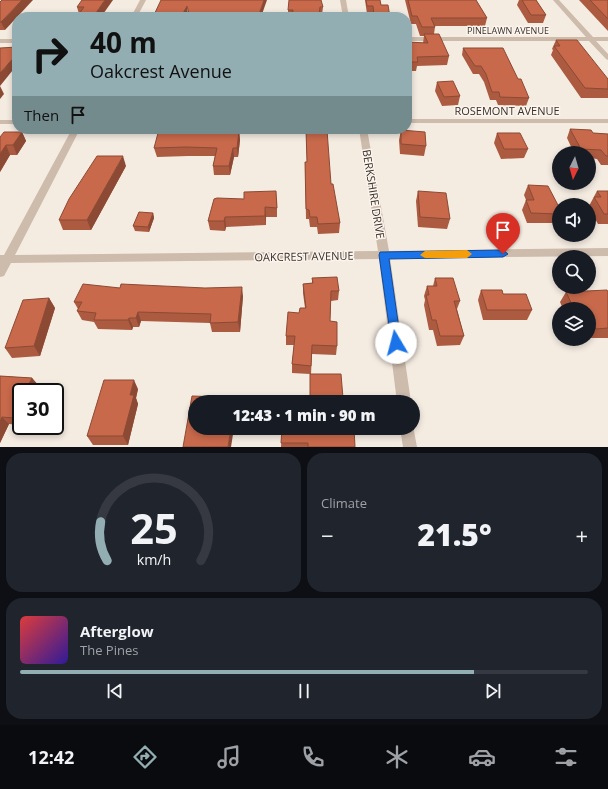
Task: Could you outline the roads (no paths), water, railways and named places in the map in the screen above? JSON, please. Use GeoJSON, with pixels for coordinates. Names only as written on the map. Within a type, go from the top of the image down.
{"type":"FeatureCollection","features":[{"type":"Feature","properties":{"kind":"street"},"geometry":{"type":"LineString","coordinates":[[136,12],[142,0]]}},
{"type":"Feature","properties":{"kind":"street"},"geometry":{"type":"LineString","coordinates":[[343,0],[345,12]]}},
{"type":"Feature","properties":{"kind":"street"},"geometry":{"type":"LineString","coordinates":[[556,0],[608,58]]}},
{"type":"Feature","properties":{"kind":"street","name":"PINELAWN AVENUE"},"geometry":{"type":"LineString","coordinates":[[412,39],[608,39]]}},
{"type":"Feature","properties":{"kind":"street"},"geometry":{"type":"LineString","coordinates":[[0,41],[12,41]]}},
{"type":"Feature","properties":{"kind":"street","name":"ROSEMONT AVENUE"},"geometry":{"type":"LineString","coordinates":[[412,122],[608,121]]}},
{"type":"Feature","properties":{"kind":"street"},"geometry":{"type":"LineString","coordinates":[[0,122],[12,122]]}},
{"type":"Feature","properties":{"kind":"street"},"geometry":{"type":"LineString","coordinates":[[0,274],[4,259],[73,134]]}},
{"type":"Feature","properties":{"kind":"street","name":"BERKSHIRE DRIVE"},"geometry":{"type":"LineString","coordinates":[[364,134],[384,255],[403,395]]}},
{"type":"Feature","properties":{"kind":"street","name":"OAKCREST AVENUE"},"geometry":{"type":"LineString","coordinates":[[4,259],[608,252]]}},
{"type":"Feature","properties":{"kind":"street"},"geometry":{"type":"LineString","coordinates":[[408,435],[410,447]]}}]}
